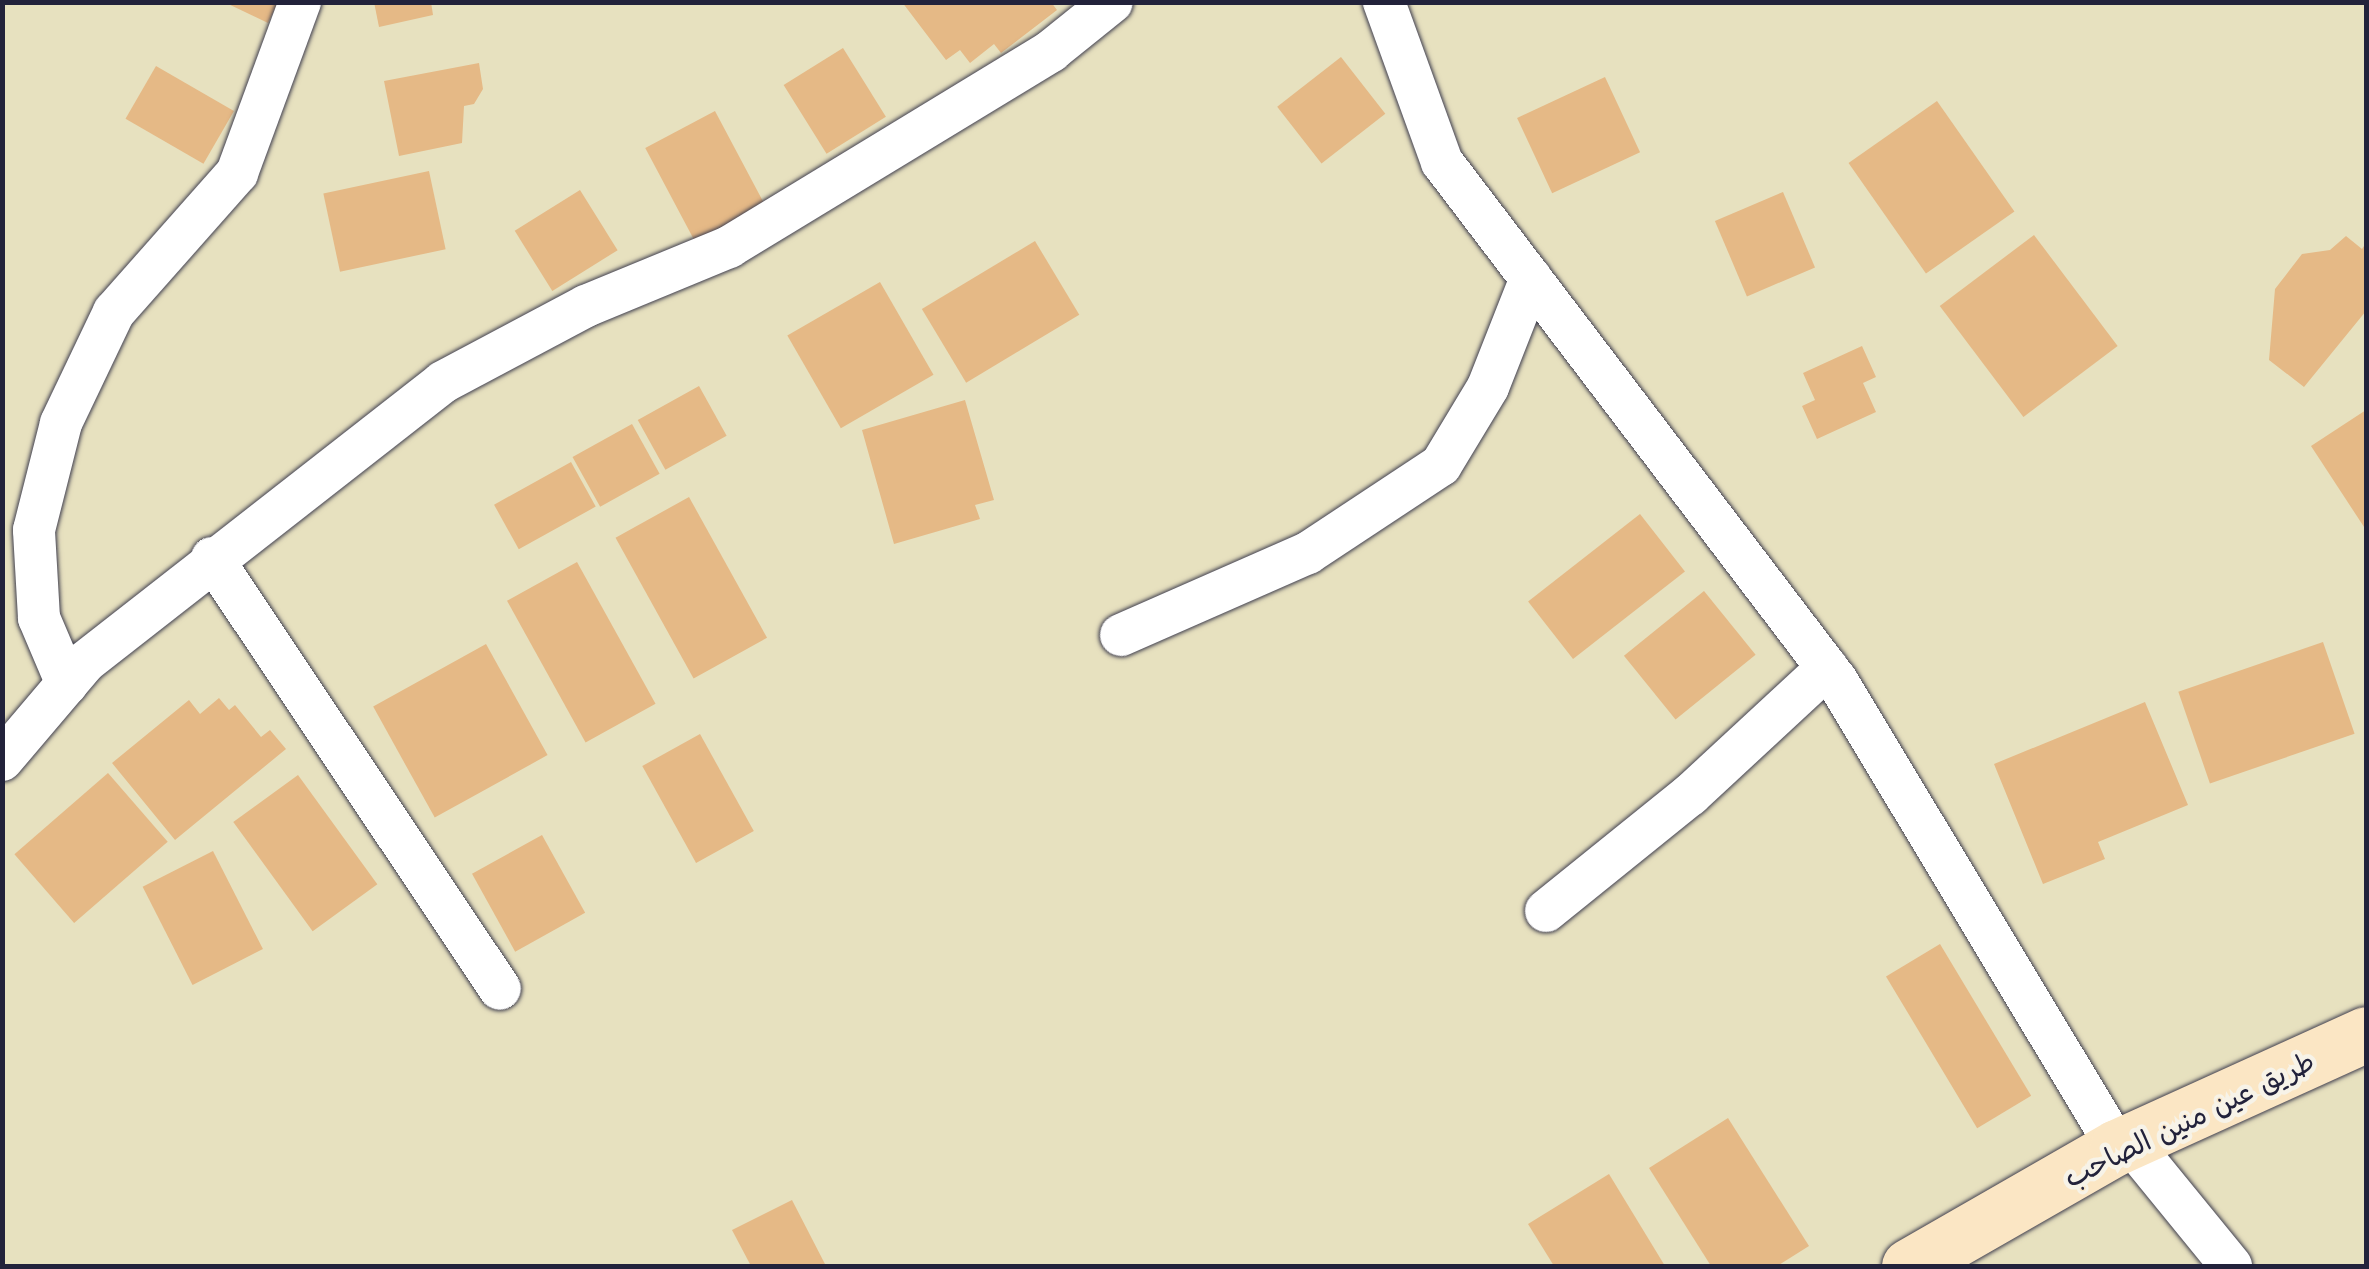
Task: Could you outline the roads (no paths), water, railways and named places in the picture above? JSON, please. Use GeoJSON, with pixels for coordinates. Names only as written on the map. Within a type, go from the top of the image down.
{"type":"FeatureCollection","features":[{"type":"Feature","properties":{"kind":"main road","name":"طريق عين منين الصاحب"},"geometry":{"type":"LineString","coordinates":[[1909,1266],[2123,1145],[2366,1034]]}},
{"type":"Feature","properties":{"kind":"street"},"geometry":{"type":"LineString","coordinates":[[67,684],[40,618],[34,530],[60,423],[114,312],[237,173],[300,2]]}},
{"type":"Feature","properties":{"kind":"street"},"geometry":{"type":"LineString","coordinates":[[2,760],[67,684],[212,558],[442,382],[586,306],[729,247],[1050,52],[1112,2]]}},
{"type":"Feature","properties":{"kind":"street"},"geometry":{"type":"LineString","coordinates":[[1384,2],[1442,162],[1827,668],[2123,1145],[2230,1266]]}},
{"type":"Feature","properties":{"kind":"street"},"geometry":{"type":"LineString","coordinates":[[1121,635],[1308,553],[1441,465],[1488,387],[1531,278]]}},
{"type":"Feature","properties":{"kind":"street"},"geometry":{"type":"LineString","coordinates":[[212,558],[500,988]]}},
{"type":"Feature","properties":{"kind":"street"},"geometry":{"type":"LineString","coordinates":[[1546,911],[1690,794],[1827,668]]}}]}
